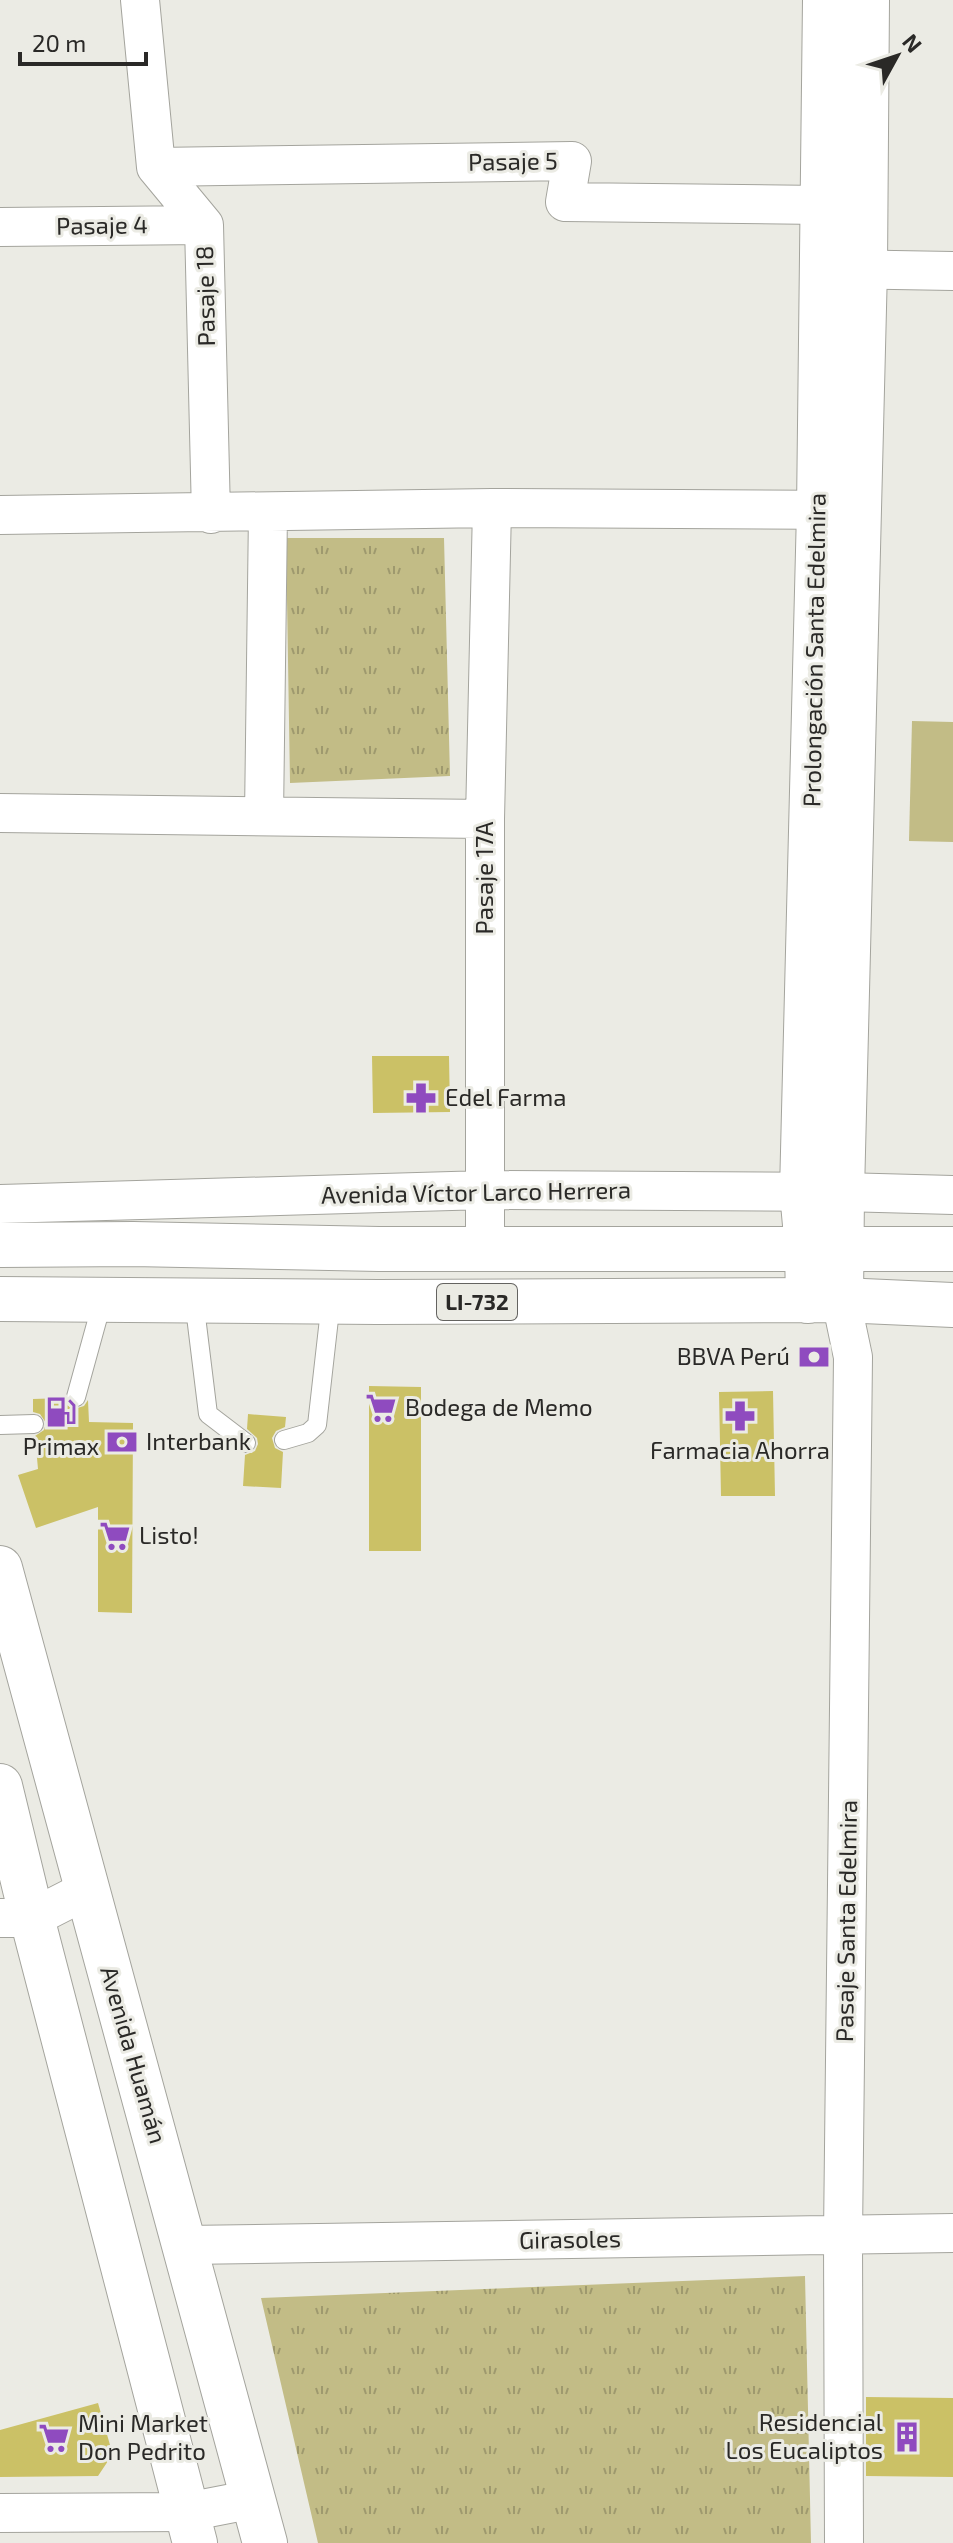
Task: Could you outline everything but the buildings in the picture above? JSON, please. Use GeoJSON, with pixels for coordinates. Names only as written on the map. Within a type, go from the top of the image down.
{"type":"FeatureCollection","features":[{"type":"Feature","properties":{"kind":"main road","name":"Prolongación Santa Edelmira"},"geometry":{"type":"LineString","coordinates":[[825,0],[821,269],[839,510]]}},
{"type":"Feature","properties":{"kind":"main road","name":"Prolongación Santa Edelmira"},"geometry":{"type":"LineString","coordinates":[[824,1300],[822,1192],[839,510],[865,268],[867,0]]}},
{"type":"Feature","properties":{"kind":"main road","name":"LI-732"},"geometry":{"type":"LineString","coordinates":[[0,1245],[133,1244],[379,1249],[953,1249]]}},
{"type":"Feature","properties":{"kind":"main road"},"geometry":{"type":"LineString","coordinates":[[117,1299],[133,1244]]}},
{"type":"Feature","properties":{"kind":"main road"},"geometry":{"type":"LineString","coordinates":[[378,1302],[379,1249]]}},
{"type":"Feature","properties":{"kind":"main road","name":"LI-732"},"geometry":{"type":"LineString","coordinates":[[0,1299],[378,1302],[824,1300],[953,1305]]}},
{"type":"Feature","properties":{"kind":"main road","name":"Avenida Huamán"},"geometry":{"type":"LineString","coordinates":[[1,1576],[265,2543]]}},
{"type":"Feature","properties":{"kind":"main road"},"geometry":{"type":"LineString","coordinates":[[0,1786],[16,1918],[191,2527]]}},
{"type":"Feature","properties":{"kind":"street"},"geometry":{"type":"LineString","coordinates":[[140,0],[156,167]]}},
{"type":"Feature","properties":{"kind":"street","name":"Pasaje 5"},"geometry":{"type":"LineString","coordinates":[[156,167],[572,161],[565,202],[821,205]]}},
{"type":"Feature","properties":{"kind":"street","name":"Pasaje 18"},"geometry":{"type":"LineString","coordinates":[[156,167],[204,225],[211,514]]}},
{"type":"Feature","properties":{"kind":"street","name":"Pasaje 4"},"geometry":{"type":"LineString","coordinates":[[0,227],[204,225]]}},
{"type":"Feature","properties":{"kind":"street"},"geometry":{"type":"LineString","coordinates":[[821,269],[953,271]]}},
{"type":"Feature","properties":{"kind":"street"},"geometry":{"type":"LineString","coordinates":[[0,515],[492,508],[839,510]]}},
{"type":"Feature","properties":{"kind":"street","name":"Pasaje 17A"},"geometry":{"type":"LineString","coordinates":[[485,1249],[485,819],[492,508]]}},
{"type":"Feature","properties":{"kind":"street"},"geometry":{"type":"LineString","coordinates":[[264,816],[268,512]]}},
{"type":"Feature","properties":{"kind":"street"},"geometry":{"type":"LineString","coordinates":[[0,813],[485,819]]}},
{"type":"Feature","properties":{"kind":"street","name":"Avenida Víctor Larco Herrera"},"geometry":{"type":"LineString","coordinates":[[0,1204],[486,1190],[953,1195]]}},
{"type":"Feature","properties":{"kind":"street","name":"Pasaje Santa Edelmira"},"geometry":{"type":"LineString","coordinates":[[824,1300],[853,1357],[843,2236],[844,2543]]}},
{"type":"Feature","properties":{"kind":"street"},"geometry":{"type":"LineString","coordinates":[[16,1918],[87,1890]]}},
{"type":"Feature","properties":{"kind":"street","name":"Girasoles"},"geometry":{"type":"LineString","coordinates":[[186,2245],[953,2233]]}},
{"type":"Feature","properties":{"kind":"street"},"geometry":{"type":"LineString","coordinates":[[0,2513],[191,2527],[254,2499]]}},
{"type":"Feature","properties":{"kind":"lane"},"geometry":{"type":"LineString","coordinates":[[76,1397],[117,1299]]}},
{"type":"Feature","properties":{"kind":"lane"},"geometry":{"type":"LineString","coordinates":[[194,1300],[208,1414],[246,1443]]}},
{"type":"Feature","properties":{"kind":"lane"},"geometry":{"type":"LineString","coordinates":[[284,1440],[308,1433],[317,1425],[331,1301]]}},
{"type":"Feature","properties":{"kind":"lane"},"geometry":{"type":"LineString","coordinates":[[0,1425],[34,1424]]}},
{"type":"Feature","properties":{"kind":"green space"},"geometry":{"type":"Polygon","coordinates":[[[286,538],[444,538],[450,776],[290,783],[286,538]]]}},
{"type":"Feature","properties":{"kind":"green space"},"geometry":{"type":"Polygon","coordinates":[[[912,721],[953,722],[953,842],[909,841],[912,721]]]}},
{"type":"Feature","properties":{"kind":"green space"},"geometry":{"type":"Polygon","coordinates":[[[805,2276],[811,2543],[318,2543],[261,2298],[805,2276]]]}},
{"type":"Feature","properties":{"kind":"place","name":"Edel Farma"},"geometry":{"type":"Point","coordinates":[421,1098]}},
{"type":"Feature","properties":{"kind":"place","name":"BBVA Perú"},"geometry":{"type":"Point","coordinates":[814,1357]}},
{"type":"Feature","properties":{"kind":"place","name":"Bodega de Memo"},"geometry":{"type":"Point","coordinates":[381,1408]}},
{"type":"Feature","properties":{"kind":"place","name":"Primax"},"geometry":{"type":"Point","coordinates":[61,1412]}},
{"type":"Feature","properties":{"kind":"place","name":"Farmacia Ahorra"},"geometry":{"type":"Point","coordinates":[740,1416]}},
{"type":"Feature","properties":{"kind":"place","name":"Interbank"},"geometry":{"type":"Point","coordinates":[122,1442]}},
{"type":"Feature","properties":{"kind":"place","name":"Listo!"},"geometry":{"type":"Point","coordinates":[115,1536]}},
{"type":"Feature","properties":{"kind":"place","name":"Residencial Los Eucaliptos"},"geometry":{"type":"Point","coordinates":[907,2437]}},
{"type":"Feature","properties":{"kind":"place","name":"Mini Market Don Pedrito"},"geometry":{"type":"Point","coordinates":[54,2438]}}]}
